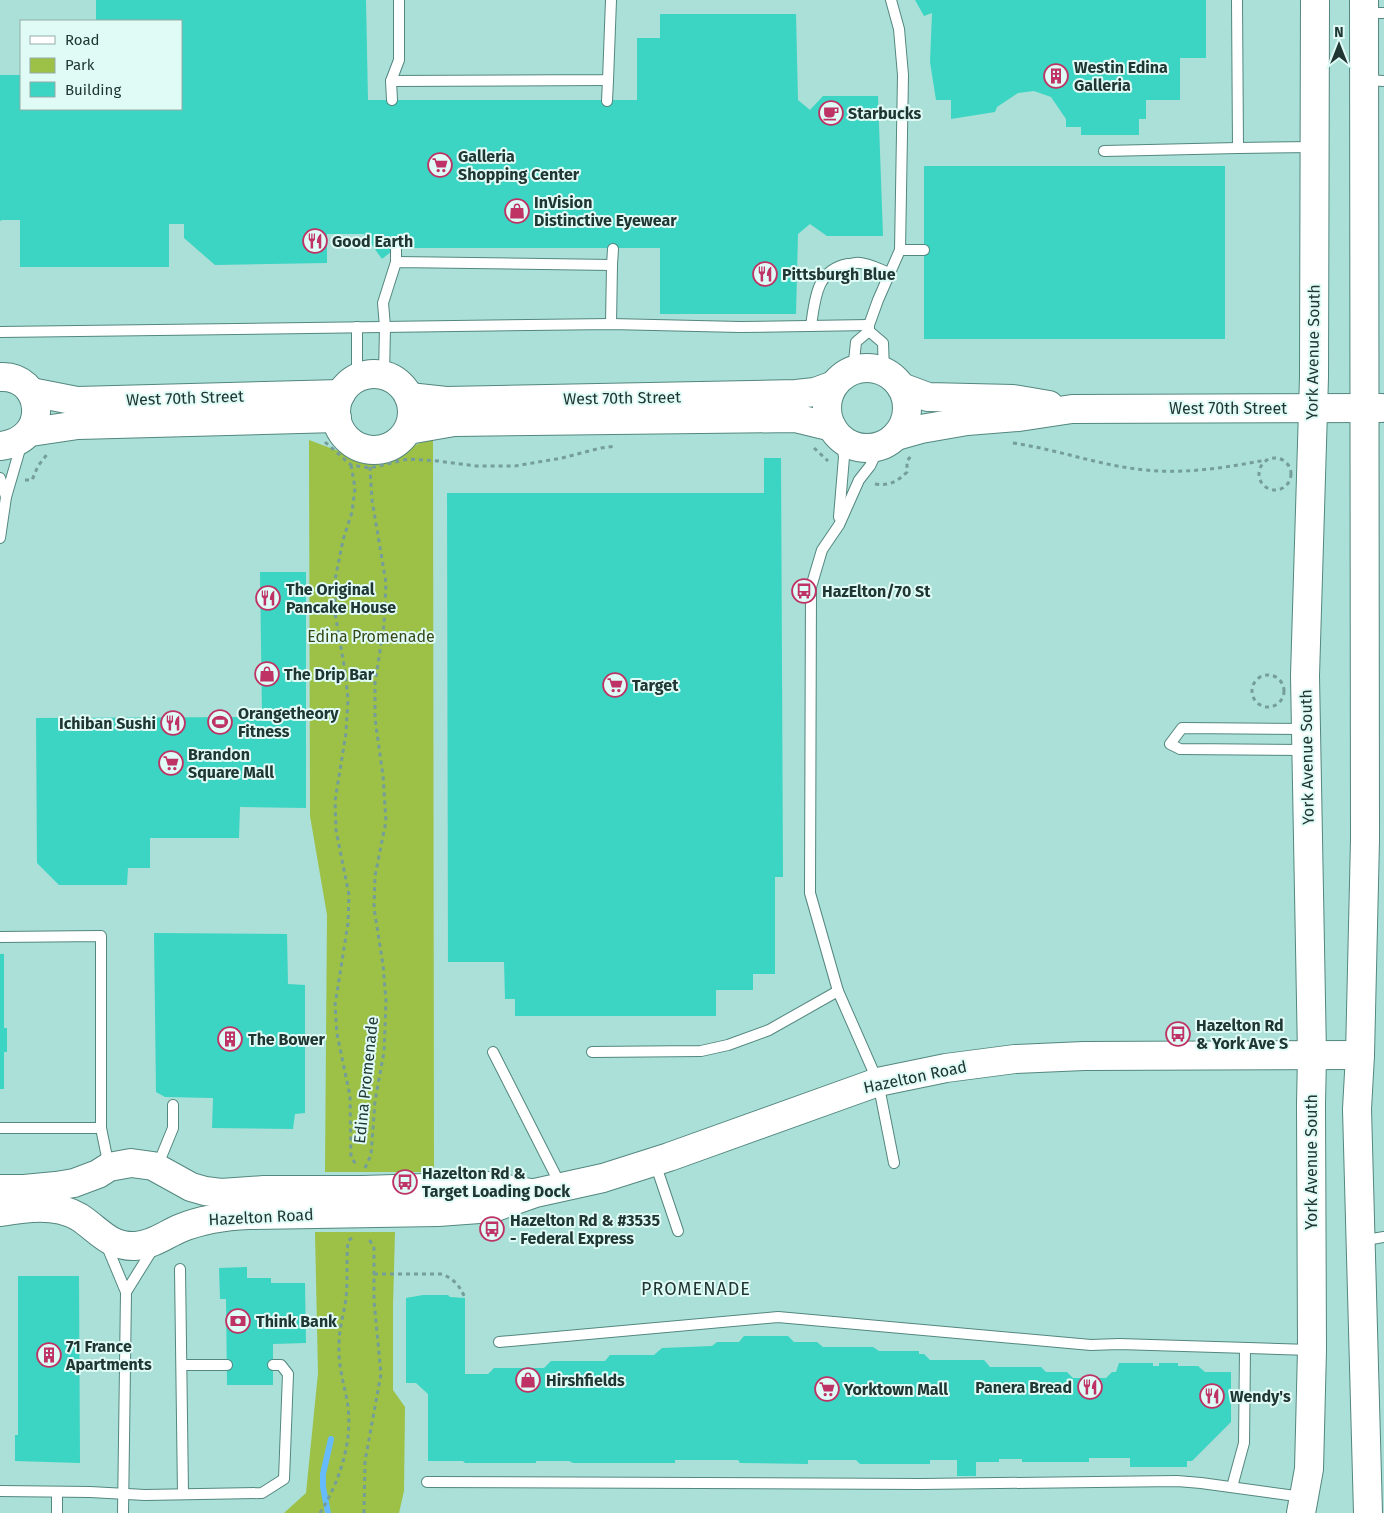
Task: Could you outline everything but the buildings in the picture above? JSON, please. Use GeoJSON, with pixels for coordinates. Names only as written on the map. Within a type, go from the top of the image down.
{"type":"FeatureCollection","features":[{"type":"Feature","properties":{"kind":"street","name":"York Avenue South"},"geometry":{"type":"LineString","coordinates":[[1302,1505],[1309,1469],[1312,1350],[1312,1055],[1305,676],[1313,408],[1315,0]]}},
{"type":"Feature","properties":{"kind":"street"},"geometry":{"type":"LineString","coordinates":[[1368,1513],[1372,1239],[1357,1110],[1360,1055],[1374,408],[1374,81],[1371,8]]}},
{"type":"Feature","properties":{"kind":"street"},"geometry":{"type":"LineString","coordinates":[[863,368],[874,369],[893,379],[906,399],[907,412],[897,445],[859,448],[850,444],[836,433],[827,410],[830,393],[843,378],[863,368]]}},
{"type":"Feature","properties":{"kind":"street"},"geometry":{"type":"LineString","coordinates":[[366,375],[384,375],[403,387],[409,397],[412,408],[411,419],[408,430],[401,439],[391,446],[380,449],[365,461],[357,445],[347,438],[341,429],[345,397],[366,375]]}},
{"type":"Feature","properties":{"kind":"street"},"geometry":{"type":"LineString","coordinates":[[0,377],[14,379],[23,384],[31,392],[35,401],[37,412],[35,422],[18,439]]}},
{"type":"Feature","properties":{"kind":"street","name":"West 70th Street"},"geometry":{"type":"LineString","coordinates":[[409,397],[446,402],[796,394],[815,392],[843,378]]}},
{"type":"Feature","properties":{"kind":"street","name":"West 70th Street"},"geometry":{"type":"LineString","coordinates":[[893,379],[928,397],[1013,399],[1072,409]]}},
{"type":"Feature","properties":{"kind":"street","name":"West 70th Street"},"geometry":{"type":"LineString","coordinates":[[31,392],[77,401],[345,397]]}},
{"type":"Feature","properties":{"kind":"street","name":"West 70th Street"},"geometry":{"type":"LineString","coordinates":[[18,439],[78,424],[345,397]]}},
{"type":"Feature","properties":{"kind":"street","name":"West 70th Street"},"geometry":{"type":"LineString","coordinates":[[897,445],[921,429],[1072,409],[1374,408]]}},
{"type":"Feature","properties":{"kind":"street","name":"West 70th Street"},"geometry":{"type":"LineString","coordinates":[[408,430],[454,422],[795,418],[836,433]]}},
{"type":"Feature","properties":{"kind":"street","name":"Hazelton Road"},"geometry":{"type":"LineString","coordinates":[[0,1212],[44,1207],[77,1216],[112,1242],[135,1246],[164,1237],[200,1221],[224,1216],[249,1214],[438,1212],[493,1208],[535,1193],[603,1178],[654,1162],[878,1082],[946,1068],[1014,1059],[1084,1056],[1360,1055]]}},
{"type":"Feature","properties":{"kind":"street","name":"Hazelton Road"},"geometry":{"type":"LineString","coordinates":[[0,1189],[24,1189],[74,1183],[131,1163],[145,1164],[191,1187],[221,1193],[264,1190],[363,1190],[488,1186],[535,1193]]}},
{"type":"Feature","properties":{"kind":"street"},"geometry":{"type":"LineString","coordinates":[[99,1233],[90,1216],[88,1196],[90,1185],[104,1171]]}},
{"type":"Feature","properties":{"kind":"street"},"geometry":{"type":"LineString","coordinates":[[164,1172],[178,1187],[181,1206],[176,1224],[164,1237]]}},
{"type":"Feature","properties":{"kind":"lane"},"geometry":{"type":"LineString","coordinates":[[392,100],[391,81],[399,60],[399,0]]}},
{"type":"Feature","properties":{"kind":"lane"},"geometry":{"type":"LineString","coordinates":[[607,101],[611,0]]}},
{"type":"Feature","properties":{"kind":"lane"},"geometry":{"type":"LineString","coordinates":[[843,378],[856,342],[869,328],[900,250],[903,75],[899,29],[891,0]]}},
{"type":"Feature","properties":{"kind":"lane"},"geometry":{"type":"LineString","coordinates":[[1237,0],[1238,148]]}},
{"type":"Feature","properties":{"kind":"lane"},"geometry":{"type":"LineString","coordinates":[[391,81],[608,80]]}},
{"type":"Feature","properties":{"kind":"lane"},"geometry":{"type":"LineString","coordinates":[[1104,151],[1315,147]]}},
{"type":"Feature","properties":{"kind":"lane"},"geometry":{"type":"LineString","coordinates":[[384,375],[385,327],[383,303],[396,262],[396,248]]}},
{"type":"Feature","properties":{"kind":"lane"},"geometry":{"type":"LineString","coordinates":[[611,324],[613,249]]}},
{"type":"Feature","properties":{"kind":"lane"},"geometry":{"type":"LineString","coordinates":[[900,250],[924,250]]}},
{"type":"Feature","properties":{"kind":"lane"},"geometry":{"type":"LineString","coordinates":[[396,262],[612,265]]}},
{"type":"Feature","properties":{"kind":"lane"},"geometry":{"type":"LineString","coordinates":[[811,326],[820,285],[826,275],[837,266],[860,263],[890,273]]}},
{"type":"Feature","properties":{"kind":"lane"},"geometry":{"type":"LineString","coordinates":[[0,332],[611,324],[869,328],[883,343],[893,379]]}},
{"type":"Feature","properties":{"kind":"lane"},"geometry":{"type":"LineString","coordinates":[[345,397],[357,327]]}},
{"type":"Feature","properties":{"kind":"lane"},"geometry":{"type":"LineString","coordinates":[[836,433],[844,457],[839,526]]}},
{"type":"Feature","properties":{"kind":"lane"},"geometry":{"type":"LineString","coordinates":[[0,538],[18,439]]}},
{"type":"Feature","properties":{"kind":"lane"},"geometry":{"type":"LineString","coordinates":[[894,1163],[878,1082],[838,991],[810,893],[811,587],[822,550],[839,526],[859,480],[870,466],[897,445]]}},
{"type":"Feature","properties":{"kind":"lane"},"geometry":{"type":"LineString","coordinates":[[0,478],[6,497]]}},
{"type":"Feature","properties":{"kind":"lane"},"geometry":{"type":"LineString","coordinates":[[1182,728],[1306,739],[1180,749],[1170,744],[1182,728]]}},
{"type":"Feature","properties":{"kind":"lane"},"geometry":{"type":"LineString","coordinates":[[0,936],[101,936],[101,1128],[104,1171]]}},
{"type":"Feature","properties":{"kind":"lane"},"geometry":{"type":"LineString","coordinates":[[592,1052],[701,1051],[728,1045],[769,1030],[838,991]]}},
{"type":"Feature","properties":{"kind":"lane"},"geometry":{"type":"LineString","coordinates":[[493,1052],[561,1187]]}},
{"type":"Feature","properties":{"kind":"lane"},"geometry":{"type":"LineString","coordinates":[[164,1172],[173,1128],[174,1105]]}},
{"type":"Feature","properties":{"kind":"lane"},"geometry":{"type":"LineString","coordinates":[[0,1128],[101,1128]]}},
{"type":"Feature","properties":{"kind":"lane"},"geometry":{"type":"LineString","coordinates":[[654,1162],[678,1231]]}},
{"type":"Feature","properties":{"kind":"lane"},"geometry":{"type":"LineString","coordinates":[[99,1233],[111,1252],[126,1292],[122,1513]]}},
{"type":"Feature","properties":{"kind":"lane"},"geometry":{"type":"LineString","coordinates":[[126,1292],[164,1237]]}},
{"type":"Feature","properties":{"kind":"lane"},"geometry":{"type":"LineString","coordinates":[[180,1269],[183,1494]]}},
{"type":"Feature","properties":{"kind":"lane"},"geometry":{"type":"LineString","coordinates":[[499,1342],[778,1318],[1091,1345],[1119,1344],[1312,1350]]}},
{"type":"Feature","properties":{"kind":"lane"},"geometry":{"type":"LineString","coordinates":[[1232,1487],[1244,1443],[1245,1349]]}},
{"type":"Feature","properties":{"kind":"lane"},"geometry":{"type":"LineString","coordinates":[[182,1365],[227,1365]]}},
{"type":"Feature","properties":{"kind":"lane"},"geometry":{"type":"LineString","coordinates":[[0,1491],[144,1495],[262,1493],[284,1479],[288,1374],[281,1365],[273,1365]]}},
{"type":"Feature","properties":{"kind":"lane"},"geometry":{"type":"LineString","coordinates":[[427,1482],[921,1484],[1177,1481],[1232,1487],[1302,1505]]}},
{"type":"Feature","properties":{"kind":"lane"},"geometry":{"type":"LineString","coordinates":[[57,1492],[57,1513]]}},
{"type":"Feature","properties":{"kind":"path"},"geometry":{"type":"LineString","coordinates":[[322,440],[365,461],[396,464],[408,459],[476,466],[516,466],[617,446]]}},
{"type":"Feature","properties":{"kind":"path"},"geometry":{"type":"LineString","coordinates":[[809,442],[843,475]]}},
{"type":"Feature","properties":{"kind":"path"},"geometry":{"type":"LineString","coordinates":[[1005,442],[1030,445],[1137,470],[1181,471],[1231,466],[1277,458],[1286,462],[1291,476],[1282,488],[1277,490],[1266,488],[1260,479],[1260,468],[1266,460]]}},
{"type":"Feature","properties":{"kind":"path"},"geometry":{"type":"LineString","coordinates":[[859,480],[883,485],[898,481],[907,472],[907,461],[897,445]]}},
{"type":"Feature","properties":{"kind":"path"},"geometry":{"type":"LineString","coordinates":[[11,480],[32,480],[47,454],[54,450]]}},
{"type":"Feature","properties":{"kind":"path","name":"Edina Promenade"},"geometry":{"type":"LineString","coordinates":[[358,1169],[351,1157],[350,1096],[338,1034],[335,1005],[348,923],[349,895],[336,830],[335,801],[346,733],[348,699],[335,613],[335,580],[352,512],[355,488],[365,461]]}},
{"type":"Feature","properties":{"kind":"path","name":"Edina Promenade"},"geometry":{"type":"LineString","coordinates":[[362,1175],[371,1155],[375,1101],[384,1052],[386,1001],[374,908],[375,876],[386,820],[383,776],[375,719],[375,683],[384,625],[386,583],[365,461]]}},
{"type":"Feature","properties":{"kind":"path"},"geometry":{"type":"LineString","coordinates":[[1268,674],[1279,679],[1284,688],[1284,694],[1280,703],[1270,707],[1265,707],[1256,702],[1252,692],[1254,682],[1263,675],[1268,674]]}},
{"type":"Feature","properties":{"kind":"path"},"geometry":{"type":"LineString","coordinates":[[364,1230],[374,1248],[374,1301],[381,1374],[365,1462],[364,1513]]}},
{"type":"Feature","properties":{"kind":"path"},"geometry":{"type":"LineString","coordinates":[[320,1513],[344,1459],[347,1442],[347,1402],[339,1362],[339,1342],[346,1300],[348,1241],[359,1234]]}},
{"type":"Feature","properties":{"kind":"path"},"geometry":{"type":"LineString","coordinates":[[374,1274],[442,1274],[459,1286],[465,1298]]}},
{"type":"Feature","properties":{"kind":"green space","name":"Edina Promenade"},"geometry":{"type":"Polygon","coordinates":[[[433,437],[434,1172],[325,1172],[327,915],[310,816],[309,440],[349,455],[392,456],[433,437]]]}},
{"type":"Feature","properties":{"kind":"green space"},"geometry":{"type":"Polygon","coordinates":[[[315,1232],[395,1232],[393,1390],[405,1407],[404,1491],[399,1513],[284,1513],[306,1493],[318,1373],[315,1232]]]}},
{"type":"Feature","properties":{"kind":"waterway"},"geometry":{"type":"LineString","coordinates":[[328,1513],[323,1487],[323,1474],[331,1439]]}},
{"type":"Feature","properties":{"kind":"place","name":"Westin Edina Galleria"},"geometry":{"type":"Point","coordinates":[1056,76]}},
{"type":"Feature","properties":{"kind":"place","name":"Starbucks"},"geometry":{"type":"Point","coordinates":[831,113]}},
{"type":"Feature","properties":{"kind":"place","name":"Galleria Shopping Center"},"geometry":{"type":"Point","coordinates":[440,165]}},
{"type":"Feature","properties":{"kind":"place","name":"InVision Distinctive Eyewear"},"geometry":{"type":"Point","coordinates":[517,211]}},
{"type":"Feature","properties":{"kind":"place","name":"Good Earth"},"geometry":{"type":"Point","coordinates":[315,241]}},
{"type":"Feature","properties":{"kind":"place","name":"Pittsburgh Blue"},"geometry":{"type":"Point","coordinates":[765,274]}},
{"type":"Feature","properties":{"kind":"place","name":"HazElton/70 St"},"geometry":{"type":"Point","coordinates":[804,591]}},
{"type":"Feature","properties":{"kind":"place","name":"The Original Pancake House"},"geometry":{"type":"Point","coordinates":[268,598]}},
{"type":"Feature","properties":{"kind":"place","name":"The Drip Bar"},"geometry":{"type":"Point","coordinates":[267,674]}},
{"type":"Feature","properties":{"kind":"place","name":"Target"},"geometry":{"type":"Point","coordinates":[615,685]}},
{"type":"Feature","properties":{"kind":"place","name":"Orangetheory Fitness"},"geometry":{"type":"Point","coordinates":[220,722]}},
{"type":"Feature","properties":{"kind":"place","name":"Ichiban Sushi"},"geometry":{"type":"Point","coordinates":[173,723]}},
{"type":"Feature","properties":{"kind":"place","name":"Brandon Square Mall"},"geometry":{"type":"Point","coordinates":[171,763]}},
{"type":"Feature","properties":{"kind":"place","name":"Hazelton Rd & York Ave S"},"geometry":{"type":"Point","coordinates":[1178,1034]}},
{"type":"Feature","properties":{"kind":"place","name":"The Bower"},"geometry":{"type":"Point","coordinates":[230,1039]}},
{"type":"Feature","properties":{"kind":"place","name":"Hazelton Rd & Target Loading Dock"},"geometry":{"type":"Point","coordinates":[405,1182]}},
{"type":"Feature","properties":{"kind":"place","name":"Hazelton Rd & #3535 - Federal Express"},"geometry":{"type":"Point","coordinates":[492,1229]}},
{"type":"Feature","properties":{"kind":"place","name":"Think Bank"},"geometry":{"type":"Point","coordinates":[238,1321]}},
{"type":"Feature","properties":{"kind":"place","name":"71 France Apartments"},"geometry":{"type":"Point","coordinates":[49,1355]}},
{"type":"Feature","properties":{"kind":"place","name":"Hirshfields"},"geometry":{"type":"Point","coordinates":[528,1380]}},
{"type":"Feature","properties":{"kind":"place","name":"Panera Bread"},"geometry":{"type":"Point","coordinates":[1090,1387]}},
{"type":"Feature","properties":{"kind":"place","name":"Yorktown Mall"},"geometry":{"type":"Point","coordinates":[827,1389]}},
{"type":"Feature","properties":{"kind":"place","name":"Wendy's"},"geometry":{"type":"Point","coordinates":[1212,1396]}},
{"type":"Feature","properties":{"kind":"district","name":"PROMENADE"},"geometry":{"type":"Point","coordinates":[696,1289]}}]}
